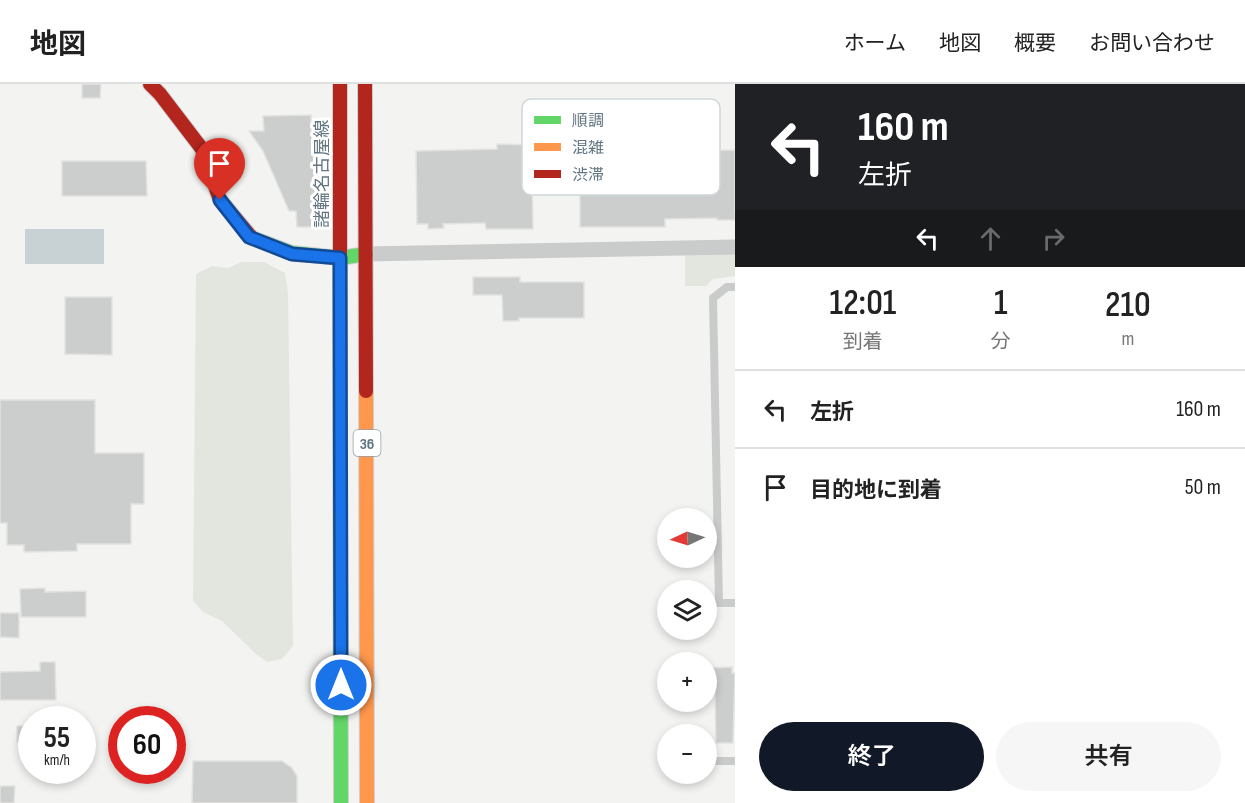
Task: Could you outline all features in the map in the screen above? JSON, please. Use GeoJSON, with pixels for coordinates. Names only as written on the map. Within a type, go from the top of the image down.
{"type":"FeatureCollection","features":[{"type":"Feature","properties":{"kind":"main road"},"geometry":{"type":"LineString","coordinates":[[150,84],[202,149],[220,200],[249,237],[292,254],[340,258],[366,254]]}},
{"type":"Feature","properties":{"kind":"main road","name":"諸輪名古屋線"},"geometry":{"type":"LineString","coordinates":[[340,84],[341,803]]}},
{"type":"Feature","properties":{"kind":"main road","name":"36"},"geometry":{"type":"LineString","coordinates":[[366,84],[367,803]]}},
{"type":"Feature","properties":{"kind":"street"},"geometry":{"type":"LineString","coordinates":[[366,254],[735,247]]}},
{"type":"Feature","properties":{"kind":"lane"},"geometry":{"type":"LineString","coordinates":[[735,287],[727,287],[714,298],[719,603],[735,603]]}},
{"type":"Feature","properties":{"kind":"lane"},"geometry":{"type":"LineString","coordinates":[[717,761],[735,761]]}},
{"type":"Feature","properties":{"kind":"shaded area"},"geometry":{"type":"Polygon","coordinates":[[[25,229],[104,229],[104,264],[25,264],[25,229]]]}},
{"type":"Feature","properties":{"kind":"shaded area"},"geometry":{"type":"Polygon","coordinates":[[[735,253],[735,276],[713,279],[706,286],[685,286],[685,254],[735,253]]]}},
{"type":"Feature","properties":{"kind":"shaded area"},"geometry":{"type":"Polygon","coordinates":[[[242,262],[264,262],[285,273],[288,293],[293,646],[282,659],[267,662],[222,621],[203,612],[193,601],[196,274],[212,266],[228,268],[242,262]]]}},
{"type":"Feature","properties":{"kind":"building"},"geometry":{"type":"Polygon","coordinates":[[[82,84],[101,84],[100,98],[82,98],[82,84]]]}},
{"type":"Feature","properties":{"kind":"building"},"geometry":{"type":"Polygon","coordinates":[[[311,115],[311,130],[319,130],[319,150],[316,150],[317,227],[297,227],[296,211],[289,211],[263,151],[249,131],[264,131],[263,116],[311,115]]]}},
{"type":"Feature","properties":{"kind":"building"},"geometry":{"type":"Polygon","coordinates":[[[497,144],[522,145],[522,195],[532,195],[533,229],[486,229],[485,223],[443,224],[444,228],[428,229],[428,224],[417,224],[416,151],[497,149],[497,144]]]}},
{"type":"Feature","properties":{"kind":"building"},"geometry":{"type":"Polygon","coordinates":[[[720,150],[735,150],[735,220],[665,219],[665,227],[580,227],[580,195],[720,195],[720,150]]]}},
{"type":"Feature","properties":{"kind":"building"},"geometry":{"type":"Polygon","coordinates":[[[62,161],[146,161],[147,196],[62,196],[62,161]]]}},
{"type":"Feature","properties":{"kind":"building"},"geometry":{"type":"Polygon","coordinates":[[[473,277],[520,277],[520,282],[584,282],[584,318],[519,318],[519,321],[503,321],[502,295],[473,295],[473,277]]]}},
{"type":"Feature","properties":{"kind":"building"},"geometry":{"type":"Polygon","coordinates":[[[65,297],[112,297],[112,355],[65,354],[65,297]]]}},
{"type":"Feature","properties":{"kind":"building"},"geometry":{"type":"Polygon","coordinates":[[[0,400],[95,400],[95,453],[144,453],[144,504],[131,504],[131,544],[77,544],[77,551],[24,552],[24,545],[7,545],[7,523],[0,523],[0,400]]]}},
{"type":"Feature","properties":{"kind":"building"},"geometry":{"type":"Polygon","coordinates":[[[45,588],[45,592],[86,591],[86,617],[21,617],[20,589],[45,588]]]}},
{"type":"Feature","properties":{"kind":"building"},"geometry":{"type":"Polygon","coordinates":[[[0,613],[19,613],[19,638],[0,637],[0,613]]]}},
{"type":"Feature","properties":{"kind":"building"},"geometry":{"type":"Polygon","coordinates":[[[40,662],[55,662],[56,700],[0,700],[0,672],[40,671],[40,662]]]}},
{"type":"Feature","properties":{"kind":"building"},"geometry":{"type":"Polygon","coordinates":[[[732,667],[732,673],[735,673],[733,743],[717,743],[717,668],[732,667]]]}},
{"type":"Feature","properties":{"kind":"building"},"geometry":{"type":"Polygon","coordinates":[[[193,761],[282,761],[292,768],[297,776],[297,803],[192,803],[193,761]]]}},
{"type":"Feature","properties":{"kind":"building"},"geometry":{"type":"Polygon","coordinates":[[[0,786],[15,786],[14,803],[0,803],[0,786]]]}},
{"type":"Feature","properties":{"kind":"traffic: fast"},"geometry":{"type":"LineString","coordinates":[[252,238],[292,253],[340,258],[366,254]]}},
{"type":"Feature","properties":{"kind":"traffic: fast"},"geometry":{"type":"LineString","coordinates":[[340,424],[341,803]]}},
{"type":"Feature","properties":{"kind":"traffic: slow"},"geometry":{"type":"LineString","coordinates":[[366,391],[367,803]]}},
{"type":"Feature","properties":{"kind":"traffic: jam"},"geometry":{"type":"LineString","coordinates":[[150,84],[202,149],[220,200],[252,238]]}},
{"type":"Feature","properties":{"kind":"traffic: jam"},"geometry":{"type":"LineString","coordinates":[[340,84],[340,424]]}},
{"type":"Feature","properties":{"kind":"traffic: jam"},"geometry":{"type":"LineString","coordinates":[[365,84],[366,391]]}},
{"type":"Feature","properties":{"kind":"route"},"geometry":{"type":"LineString","coordinates":[[220,200],[249,237],[292,254],[340,258],[341,685]]}}]}
